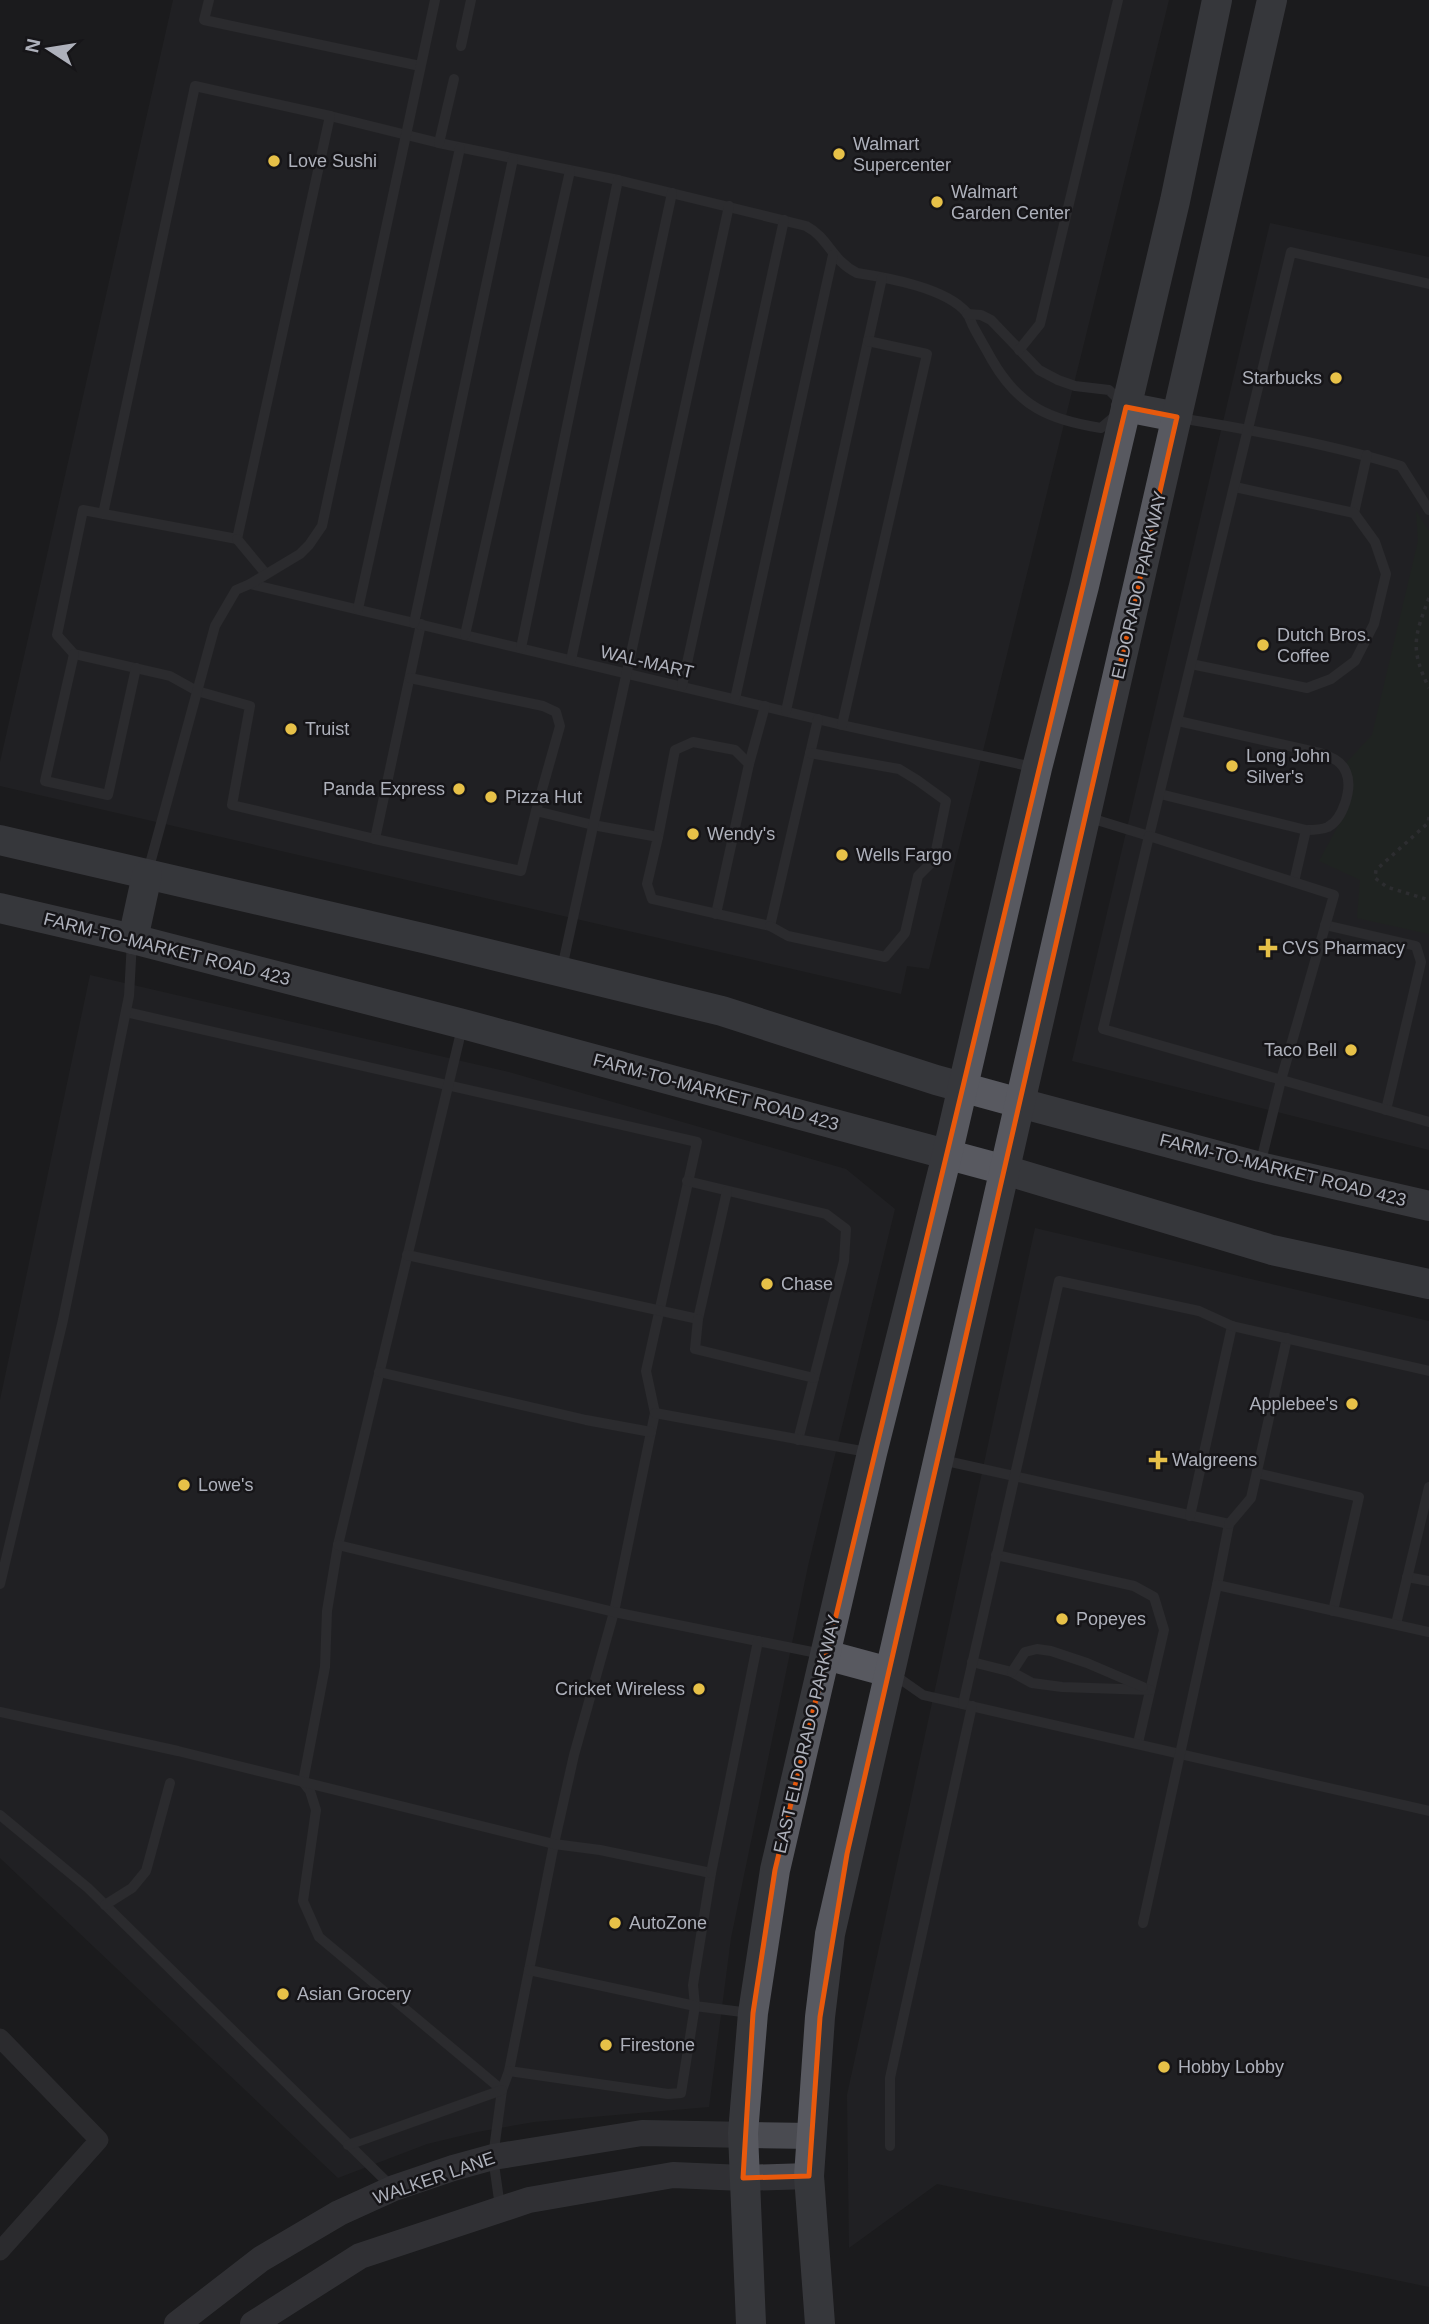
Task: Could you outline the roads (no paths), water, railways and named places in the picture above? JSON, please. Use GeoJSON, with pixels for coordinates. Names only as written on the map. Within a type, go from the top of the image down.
{"type":"FeatureCollection","features":[{"type":"Feature","properties":{"kind":"main road"},"geometry":{"type":"LineString","coordinates":[[947,1155],[1037,768],[1084,586],[1175,201],[1217,0]]}},
{"type":"Feature","properties":{"kind":"main road","name":"ELDORADO PARKWAY"},"geometry":{"type":"LineString","coordinates":[[1005,1170],[1272,0]]}},
{"type":"Feature","properties":{"kind":"main road"},"geometry":{"type":"LineString","coordinates":[[1126,407],[1177,418]]}},
{"type":"Feature","properties":{"kind":"main road","name":"FARM-TO-MARKET ROAD 423"},"geometry":{"type":"LineString","coordinates":[[0,840],[722,1011],[1020,1103],[1260,1167],[1429,1206]]}},
{"type":"Feature","properties":{"kind":"main road"},"geometry":{"type":"LineString","coordinates":[[133,939],[147,875]]}},
{"type":"Feature","properties":{"kind":"main road","name":"FARM-TO-MARKET ROAD 423"},"geometry":{"type":"LineString","coordinates":[[0,908],[133,939],[463,1024],[1005,1170],[1272,1250],[1429,1284]]}},
{"type":"Feature","properties":{"kind":"main road","name":"EAST ELDORADO PARKWAY"},"geometry":{"type":"LineString","coordinates":[[751,2324],[743,2133],[752,2013],[775,1870],[872,1453],[947,1155]]}},
{"type":"Feature","properties":{"kind":"main road"},"geometry":{"type":"LineString","coordinates":[[820,2324],[809,2176],[820,2017],[830,1934],[1005,1170]]}},
{"type":"Feature","properties":{"kind":"main road"},"geometry":{"type":"LineString","coordinates":[[825,1655],[890,1672]]}},
{"type":"Feature","properties":{"kind":"street"},"geometry":{"type":"LineString","coordinates":[[0,2038],[99,2140],[0,2251]]}},
{"type":"Feature","properties":{"kind":"street","name":"WALKER LANE"},"geometry":{"type":"LineString","coordinates":[[177,2324],[261,2259],[339,2213],[394,2188],[493,2157],[642,2133],[811,2136]]}},
{"type":"Feature","properties":{"kind":"street"},"geometry":{"type":"LineString","coordinates":[[253,2324],[360,2256],[529,2200],[673,2175],[743,2178],[809,2176]]}},
{"type":"Feature","properties":{"kind":"lane"},"geometry":{"type":"LineString","coordinates":[[209,0],[204,20],[420,65]]}},
{"type":"Feature","properties":{"kind":"lane"},"geometry":{"type":"LineString","coordinates":[[147,875],[215,626],[236,590],[300,554],[322,526],[435,0]]}},
{"type":"Feature","properties":{"kind":"lane"},"geometry":{"type":"LineString","coordinates":[[461,46],[471,0]]}},
{"type":"Feature","properties":{"kind":"lane"},"geometry":{"type":"LineString","coordinates":[[1019,350],[1040,324],[1118,0]]}},
{"type":"Feature","properties":{"kind":"lane"},"geometry":{"type":"LineString","coordinates":[[439,143],[454,79]]}},
{"type":"Feature","properties":{"kind":"lane"},"geometry":{"type":"LineString","coordinates":[[103,513],[195,86],[460,148],[618,180],[784,220],[816,231],[839,262],[857,273],[944,296],[967,314],[1000,373],[1027,402],[1046,415],[1101,428],[1126,407],[1110,390],[1075,386],[1039,370],[990,320],[981,315],[967,314]]}},
{"type":"Feature","properties":{"kind":"lane"},"geometry":{"type":"LineString","coordinates":[[237,539],[330,116]]}},
{"type":"Feature","properties":{"kind":"lane"},"geometry":{"type":"LineString","coordinates":[[358,609],[460,148]]}},
{"type":"Feature","properties":{"kind":"lane"},"geometry":{"type":"LineString","coordinates":[[375,839],[410,678],[418,623],[513,159]]}},
{"type":"Feature","properties":{"kind":"lane"},"geometry":{"type":"LineString","coordinates":[[465,635],[570,171]]}},
{"type":"Feature","properties":{"kind":"lane"},"geometry":{"type":"LineString","coordinates":[[521,648],[618,180]]}},
{"type":"Feature","properties":{"kind":"lane"},"geometry":{"type":"LineString","coordinates":[[571,660],[672,193]]}},
{"type":"Feature","properties":{"kind":"lane"},"geometry":{"type":"LineString","coordinates":[[561,972],[729,206]]}},
{"type":"Feature","properties":{"kind":"lane"},"geometry":{"type":"LineString","coordinates":[[682,686],[784,220]]}},
{"type":"Feature","properties":{"kind":"lane"},"geometry":{"type":"LineString","coordinates":[[1429,284],[1291,252],[1103,1029],[1429,1122]]}},
{"type":"Feature","properties":{"kind":"lane"},"geometry":{"type":"LineString","coordinates":[[735,699],[833,255]]}},
{"type":"Feature","properties":{"kind":"lane"},"geometry":{"type":"LineString","coordinates":[[786,712],[882,278]]}},
{"type":"Feature","properties":{"kind":"lane"},"geometry":{"type":"LineString","coordinates":[[842,726],[927,354],[868,341]]}},
{"type":"Feature","properties":{"kind":"lane"},"geometry":{"type":"LineString","coordinates":[[1177,418],[1247,429],[1401,466],[1429,510]]}},
{"type":"Feature","properties":{"kind":"lane"},"geometry":{"type":"LineString","coordinates":[[1354,513],[1367,456]]}},
{"type":"Feature","properties":{"kind":"lane"},"geometry":{"type":"LineString","coordinates":[[1191,664],[1307,688],[1331,679],[1354,661],[1374,624],[1386,574],[1375,541],[1354,513],[1235,487]]}},
{"type":"Feature","properties":{"kind":"lane"},"geometry":{"type":"LineString","coordinates":[[266,575],[237,539],[83,510],[57,635],[74,654],[170,676],[197,691],[250,706],[232,805],[522,871],[560,726],[556,712],[543,706],[410,678]]}},
{"type":"Feature","properties":{"kind":"lane","name":"WAL-MART"},"geometry":{"type":"LineString","coordinates":[[250,584],[842,726],[1037,768]]}},
{"type":"Feature","properties":{"kind":"lane"},"geometry":{"type":"LineString","coordinates":[[74,654],[45,781],[107,795],[136,668]]}},
{"type":"Feature","properties":{"kind":"lane"},"geometry":{"type":"LineString","coordinates":[[716,914],[749,764],[765,706]]}},
{"type":"Feature","properties":{"kind":"lane"},"geometry":{"type":"LineString","coordinates":[[770,926],[818,719]]}},
{"type":"Feature","properties":{"kind":"lane"},"geometry":{"type":"LineString","coordinates":[[1160,794],[1306,830],[1331,825],[1341,812],[1346,799],[1348,779],[1346,772],[1335,759],[1320,753],[1178,721]]}},
{"type":"Feature","properties":{"kind":"lane"},"geometry":{"type":"LineString","coordinates":[[749,764],[735,750],[693,742],[675,750],[647,884],[652,899],[770,926],[788,936],[885,957],[905,933],[918,876],[934,860],[946,801],[899,769],[810,753]]}},
{"type":"Feature","properties":{"kind":"lane"},"geometry":{"type":"LineString","coordinates":[[536,811],[658,837]]}},
{"type":"Feature","properties":{"kind":"lane"},"geometry":{"type":"LineString","coordinates":[[1086,817],[1334,895],[1281,1080],[1260,1167]]}},
{"type":"Feature","properties":{"kind":"lane"},"geometry":{"type":"LineString","coordinates":[[1294,882],[1306,830]]}},
{"type":"Feature","properties":{"kind":"lane"},"geometry":{"type":"LineString","coordinates":[[1325,925],[1416,946],[1421,962],[1386,1110]]}},
{"type":"Feature","properties":{"kind":"lane"},"geometry":{"type":"LineString","coordinates":[[0,1584],[63,1320],[129,996],[133,939]]}},
{"type":"Feature","properties":{"kind":"lane"},"geometry":{"type":"LineString","coordinates":[[125,1012],[697,1142],[646,1371],[654,1413],[614,1612],[574,1755],[509,2071],[502,2090],[493,2157],[501,2210]]}},
{"type":"Feature","properties":{"kind":"lane"},"geometry":{"type":"LineString","coordinates":[[463,1024],[338,1545],[327,1611],[325,1668],[303,1782],[310,1791],[316,1811],[303,1901],[319,1937],[502,2090]]}},
{"type":"Feature","properties":{"kind":"lane"},"geometry":{"type":"LineString","coordinates":[[687,1181],[827,1214],[846,1229],[844,1261],[798,1440]]}},
{"type":"Feature","properties":{"kind":"lane"},"geometry":{"type":"LineString","coordinates":[[727,1191],[698,1319],[695,1349],[814,1378]]}},
{"type":"Feature","properties":{"kind":"lane"},"geometry":{"type":"LineString","coordinates":[[407,1255],[698,1319]]}},
{"type":"Feature","properties":{"kind":"lane"},"geometry":{"type":"LineString","coordinates":[[890,2146],[890,2078],[967,1705],[972,1662],[1059,1281],[1199,1311],[1232,1326],[1429,1371]]}},
{"type":"Feature","properties":{"kind":"lane"},"geometry":{"type":"LineString","coordinates":[[1190,1516],[1232,1326]]}},
{"type":"Feature","properties":{"kind":"lane"},"geometry":{"type":"LineString","coordinates":[[1143,1923],[1230,1524],[1251,1498],[1287,1338]]}},
{"type":"Feature","properties":{"kind":"lane"},"geometry":{"type":"LineString","coordinates":[[379,1372],[586,1420],[651,1432]]}},
{"type":"Feature","properties":{"kind":"lane"},"geometry":{"type":"LineString","coordinates":[[654,1413],[872,1453]]}},
{"type":"Feature","properties":{"kind":"lane"},"geometry":{"type":"LineString","coordinates":[[939,1459],[1230,1524]]}},
{"type":"Feature","properties":{"kind":"lane"},"geometry":{"type":"LineString","coordinates":[[1257,1473],[1359,1497],[1333,1611]]}},
{"type":"Feature","properties":{"kind":"lane"},"geometry":{"type":"LineString","coordinates":[[1396,1624],[1429,1487]]}},
{"type":"Feature","properties":{"kind":"lane"},"geometry":{"type":"LineString","coordinates":[[338,1545],[614,1612],[825,1655]]}},
{"type":"Feature","properties":{"kind":"lane"},"geometry":{"type":"LineString","coordinates":[[996,1555],[1134,1586],[1154,1597],[1164,1630],[1138,1744]]}},
{"type":"Feature","properties":{"kind":"lane"},"geometry":{"type":"LineString","coordinates":[[1407,1577],[1429,1581]]}},
{"type":"Feature","properties":{"kind":"lane"},"geometry":{"type":"LineString","coordinates":[[1217,1585],[1429,1632]]}},
{"type":"Feature","properties":{"kind":"lane"},"geometry":{"type":"LineString","coordinates":[[509,2071],[668,2094],[681,2093],[695,2007],[693,1985],[711,1873],[758,1641]]}},
{"type":"Feature","properties":{"kind":"lane"},"geometry":{"type":"LineString","coordinates":[[1012,1672],[1025,1652],[1038,1649],[1087,1663],[1150,1690]]}},
{"type":"Feature","properties":{"kind":"lane"},"geometry":{"type":"LineString","coordinates":[[972,1662],[1012,1672],[1032,1683],[1042,1685],[1150,1690]]}},
{"type":"Feature","properties":{"kind":"lane"},"geometry":{"type":"LineString","coordinates":[[890,1672],[923,1695],[1429,1811]]}},
{"type":"Feature","properties":{"kind":"lane"},"geometry":{"type":"LineString","coordinates":[[0,1712],[178,1751],[554,1844],[600,1850],[711,1873]]}},
{"type":"Feature","properties":{"kind":"lane"},"geometry":{"type":"LineString","coordinates":[[105,1905],[132,1888],[146,1871],[170,1783]]}},
{"type":"Feature","properties":{"kind":"lane"},"geometry":{"type":"LineString","coordinates":[[0,1815],[88,1888],[394,2188]]}},
{"type":"Feature","properties":{"kind":"lane"},"geometry":{"type":"LineString","coordinates":[[529,1969],[695,2007],[752,2013]]}},
{"type":"Feature","properties":{"kind":"lane"},"geometry":{"type":"LineString","coordinates":[[348,2145],[502,2090]]}},
{"type":"Feature","properties":{"kind":"place","name":"Walmart Supercenter"},"geometry":{"type":"Point","coordinates":[839,154]}},
{"type":"Feature","properties":{"kind":"place","name":"Love Sushi"},"geometry":{"type":"Point","coordinates":[274,161]}},
{"type":"Feature","properties":{"kind":"place","name":"Walmart Garden Center"},"geometry":{"type":"Point","coordinates":[937,202]}},
{"type":"Feature","properties":{"kind":"place","name":"Starbucks"},"geometry":{"type":"Point","coordinates":[1336,378]}},
{"type":"Feature","properties":{"kind":"place","name":"Dutch Bros. Coffee"},"geometry":{"type":"Point","coordinates":[1263,645]}},
{"type":"Feature","properties":{"kind":"place","name":"Truist"},"geometry":{"type":"Point","coordinates":[291,729]}},
{"type":"Feature","properties":{"kind":"place","name":"Long John Silver's"},"geometry":{"type":"Point","coordinates":[1232,766]}},
{"type":"Feature","properties":{"kind":"place","name":"Panda Express"},"geometry":{"type":"Point","coordinates":[459,789]}},
{"type":"Feature","properties":{"kind":"place","name":"Pizza Hut"},"geometry":{"type":"Point","coordinates":[491,797]}},
{"type":"Feature","properties":{"kind":"place","name":"Wendy's"},"geometry":{"type":"Point","coordinates":[693,834]}},
{"type":"Feature","properties":{"kind":"place","name":"Wells Fargo"},"geometry":{"type":"Point","coordinates":[842,855]}},
{"type":"Feature","properties":{"kind":"place","name":"CVS Pharmacy"},"geometry":{"type":"Point","coordinates":[1268,948]}},
{"type":"Feature","properties":{"kind":"place","name":"Taco Bell"},"geometry":{"type":"Point","coordinates":[1351,1050]}},
{"type":"Feature","properties":{"kind":"place","name":"Chase"},"geometry":{"type":"Point","coordinates":[767,1284]}},
{"type":"Feature","properties":{"kind":"place","name":"Applebee's"},"geometry":{"type":"Point","coordinates":[1352,1404]}},
{"type":"Feature","properties":{"kind":"place","name":"Walgreens"},"geometry":{"type":"Point","coordinates":[1158,1460]}},
{"type":"Feature","properties":{"kind":"place","name":"Lowe's"},"geometry":{"type":"Point","coordinates":[184,1485]}},
{"type":"Feature","properties":{"kind":"place","name":"Popeyes"},"geometry":{"type":"Point","coordinates":[1062,1619]}},
{"type":"Feature","properties":{"kind":"place","name":"Cricket Wireless"},"geometry":{"type":"Point","coordinates":[699,1689]}},
{"type":"Feature","properties":{"kind":"place","name":"AutoZone"},"geometry":{"type":"Point","coordinates":[615,1923]}},
{"type":"Feature","properties":{"kind":"place","name":"Asian Grocery"},"geometry":{"type":"Point","coordinates":[283,1994]}},
{"type":"Feature","properties":{"kind":"place","name":"Firestone"},"geometry":{"type":"Point","coordinates":[606,2045]}},
{"type":"Feature","properties":{"kind":"place","name":"Hobby Lobby"},"geometry":{"type":"Point","coordinates":[1164,2067]}}]}
